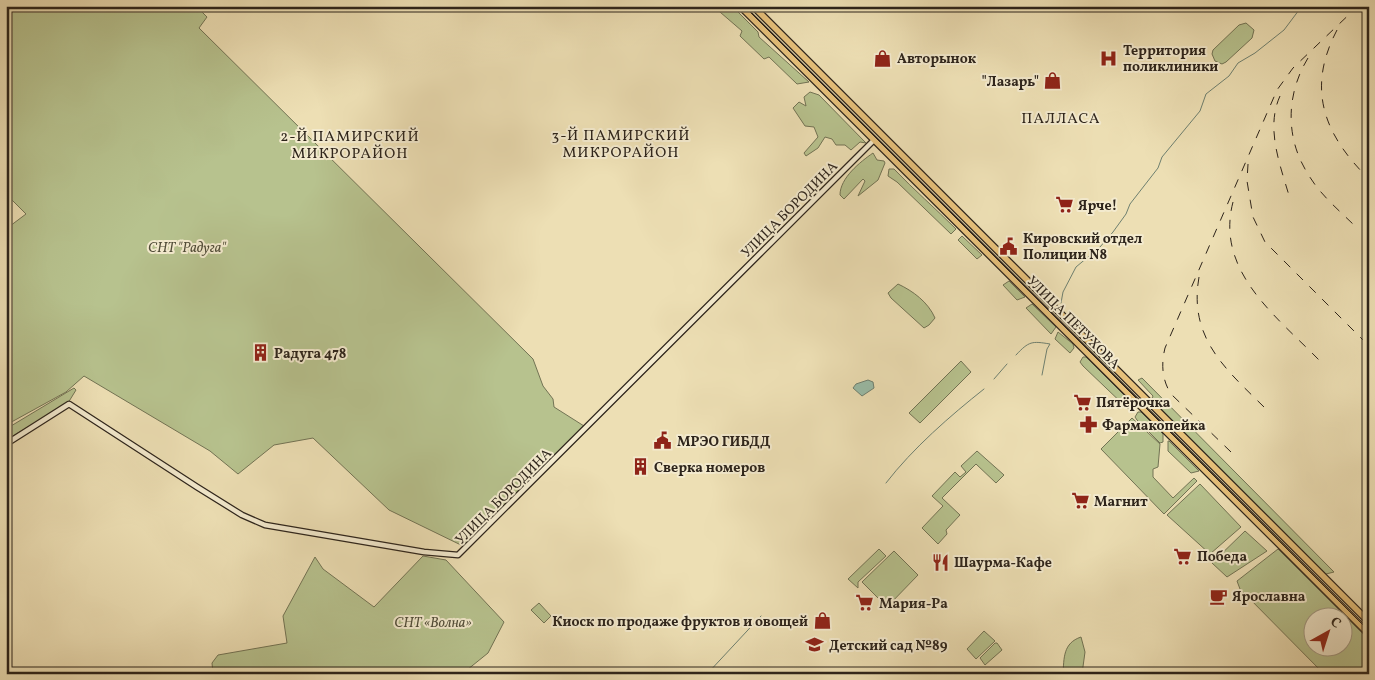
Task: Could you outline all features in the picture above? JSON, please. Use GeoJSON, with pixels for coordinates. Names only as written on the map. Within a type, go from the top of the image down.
{"type":"FeatureCollection","features":[{"type":"Feature","properties":{"kind":"highway","name":"УЛИЦА ПЕТУХОВА"},"geometry":{"type":"LineString","coordinates":[[740,6],[1369,634]]}},
{"type":"Feature","properties":{"kind":"highway","name":"УЛИЦА ПЕТУХОВА"},"geometry":{"type":"LineString","coordinates":[[753,6],[1369,622]]}},
{"type":"Feature","properties":{"kind":"main road","name":"УЛИЦА БОРОДИНА"},"geometry":{"type":"LineString","coordinates":[[6,444],[69,404],[196,487],[242,515],[265,525],[424,552],[458,555],[874,140]]}},
{"type":"Feature","properties":{"kind":"green space","name":"СНТ \"Радуга\""},"geometry":{"type":"Polygon","coordinates":[[[6,6],[196,6],[207,17],[199,28],[533,359],[543,386],[553,399],[554,407],[584,426],[463,546],[389,510],[313,438],[274,445],[238,474],[210,451],[84,376],[66,392],[6,425],[6,229],[26,214],[6,194],[6,6]]]}},
{"type":"Feature","properties":{"kind":"green space"},"geometry":{"type":"Polygon","coordinates":[[[713,6],[732,6],[758,32],[759,37],[809,82],[797,84],[769,57],[764,59],[740,36],[742,31],[713,6]]]}},
{"type":"Feature","properties":{"kind":"green space"},"geometry":{"type":"Polygon","coordinates":[[[1246,23],[1254,30],[1252,38],[1226,62],[1222,64],[1215,61],[1212,54],[1213,50],[1239,25],[1246,23]]]}},
{"type":"Feature","properties":{"kind":"green space"},"geometry":{"type":"Polygon","coordinates":[[[810,92],[819,95],[866,143],[860,142],[851,150],[845,145],[836,145],[832,139],[825,137],[818,148],[806,156],[804,153],[818,137],[814,127],[805,126],[793,108],[799,102],[806,106],[804,97],[810,92]]]}},
{"type":"Feature","properties":{"kind":"green space"},"geometry":{"type":"Polygon","coordinates":[[[873,153],[877,160],[884,161],[885,163],[878,180],[858,196],[865,181],[863,179],[844,199],[840,195],[843,183],[857,166],[873,153]]]}},
{"type":"Feature","properties":{"kind":"green space"},"geometry":{"type":"Polygon","coordinates":[[[889,169],[894,169],[956,229],[951,234],[897,182],[888,176],[889,169]]]}},
{"type":"Feature","properties":{"kind":"green space"},"geometry":{"type":"Polygon","coordinates":[[[962,236],[982,255],[977,259],[958,240],[962,236]]]}},
{"type":"Feature","properties":{"kind":"green space"},"geometry":{"type":"Polygon","coordinates":[[[1009,281],[1025,297],[1017,300],[1003,285],[1009,281]]]}},
{"type":"Feature","properties":{"kind":"green space"},"geometry":{"type":"Polygon","coordinates":[[[898,284],[924,302],[932,312],[935,318],[929,325],[924,328],[891,298],[888,293],[898,284]]]}},
{"type":"Feature","properties":{"kind":"green space"},"geometry":{"type":"Polygon","coordinates":[[[1032,304],[1056,327],[1051,334],[1026,308],[1032,304]]]}},
{"type":"Feature","properties":{"kind":"green space"},"geometry":{"type":"Polygon","coordinates":[[[1058,332],[1073,344],[1074,348],[1070,353],[1055,339],[1058,332]]]}},
{"type":"Feature","properties":{"kind":"green space"},"geometry":{"type":"Polygon","coordinates":[[[1083,357],[1086,357],[1131,402],[1131,408],[1128,409],[1083,366],[1080,362],[1083,357]]]}},
{"type":"Feature","properties":{"kind":"green space"},"geometry":{"type":"Polygon","coordinates":[[[961,361],[971,372],[920,423],[909,413],[961,361]]]}},
{"type":"Feature","properties":{"kind":"green space"},"geometry":{"type":"Polygon","coordinates":[[[1142,378],[1334,572],[1326,574],[1151,401],[1153,396],[1138,380],[1142,378]]]}},
{"type":"Feature","properties":{"kind":"green space"},"geometry":{"type":"Polygon","coordinates":[[[74,388],[76,390],[68,403],[6,440],[6,429],[74,388]]]}},
{"type":"Feature","properties":{"kind":"green space"},"geometry":{"type":"Polygon","coordinates":[[[1138,412],[1141,412],[1163,434],[1163,442],[1160,443],[1137,420],[1135,417],[1138,412]]]}},
{"type":"Feature","properties":{"kind":"green space"},"geometry":{"type":"Polygon","coordinates":[[[1132,418],[1160,444],[1158,467],[1153,469],[1153,477],[1173,498],[1194,478],[1197,481],[1164,514],[1101,449],[1132,418]]]}},
{"type":"Feature","properties":{"kind":"green space"},"geometry":{"type":"Polygon","coordinates":[[[1168,441],[1199,471],[1191,473],[1168,451],[1168,441]]]}},
{"type":"Feature","properties":{"kind":"green space"},"geometry":{"type":"Polygon","coordinates":[[[977,451],[1004,475],[996,483],[976,464],[942,498],[960,515],[946,530],[947,534],[938,544],[922,528],[943,506],[932,496],[955,472],[960,477],[966,472],[961,466],[977,451]]]}},
{"type":"Feature","properties":{"kind":"green space"},"geometry":{"type":"Polygon","coordinates":[[[1200,484],[1241,527],[1210,554],[1167,515],[1200,484]]]}},
{"type":"Feature","properties":{"kind":"green space"},"geometry":{"type":"Polygon","coordinates":[[[1245,531],[1267,551],[1227,577],[1212,563],[1245,531]]]}},
{"type":"Feature","properties":{"kind":"green space"},"geometry":{"type":"Polygon","coordinates":[[[879,549],[886,556],[858,582],[858,588],[848,579],[879,549]]]}},
{"type":"Feature","properties":{"kind":"green space"},"geometry":{"type":"Polygon","coordinates":[[[1278,549],[1337,608],[1302,608],[1302,652],[1240,589],[1237,581],[1278,549]]]}},
{"type":"Feature","properties":{"kind":"green space"},"geometry":{"type":"Polygon","coordinates":[[[894,551],[918,575],[887,607],[862,582],[894,551]]]}},
{"type":"Feature","properties":{"kind":"green space","name":"СНТ «Волна»"},"geometry":{"type":"Polygon","coordinates":[[[423,556],[446,560],[504,622],[488,653],[462,674],[213,674],[212,663],[218,655],[287,643],[283,616],[315,557],[323,569],[374,607],[423,556]]]}},
{"type":"Feature","properties":{"kind":"green space"},"geometry":{"type":"Polygon","coordinates":[[[539,603],[551,616],[544,623],[531,610],[539,603]]]}},
{"type":"Feature","properties":{"kind":"green space"},"geometry":{"type":"Polygon","coordinates":[[[1352,623],[1369,640],[1369,674],[1324,674],[1308,658],[1352,658],[1352,623]]]}},
{"type":"Feature","properties":{"kind":"green space"},"geometry":{"type":"Polygon","coordinates":[[[984,631],[995,641],[976,659],[967,649],[984,631]]]}},
{"type":"Feature","properties":{"kind":"green space"},"geometry":{"type":"Polygon","coordinates":[[[1081,637],[1085,652],[1082,674],[1063,674],[1064,657],[1068,647],[1081,637]]]}},
{"type":"Feature","properties":{"kind":"green space"},"geometry":{"type":"Polygon","coordinates":[[[995,643],[1002,650],[985,665],[980,658],[995,643]]]}},
{"type":"Feature","properties":{"kind":"shaded area"},"geometry":{"type":"Polygon","coordinates":[[[868,380],[873,382],[874,388],[862,396],[853,388],[856,384],[868,380]]]}},
{"type":"Feature","properties":{"kind":"waterway"},"geometry":{"type":"LineString","coordinates":[[1061,303],[1063,292],[1076,267],[1100,247],[1113,232],[1126,214],[1130,204],[1158,168],[1162,157],[1200,111],[1206,94],[1229,76],[1238,63],[1255,53],[1284,30],[1302,6]]}},
{"type":"Feature","properties":{"kind":"waterway"},"geometry":{"type":"LineString","coordinates":[[1016,355],[1031,343],[1050,344],[1047,349],[1042,375]]}},
{"type":"Feature","properties":{"kind":"waterway"},"geometry":{"type":"LineString","coordinates":[[994,379],[1007,364]]}},
{"type":"Feature","properties":{"kind":"waterway"},"geometry":{"type":"LineString","coordinates":[[886,483],[932,433],[984,389]]}},
{"type":"Feature","properties":{"kind":"waterway"},"geometry":{"type":"LineString","coordinates":[[707,674],[761,616]]}},
{"type":"Feature","properties":{"kind":"tram line"},"geometry":{"type":"LineString","coordinates":[[744,6],[1369,631]]}},
{"type":"Feature","properties":{"kind":"railway"},"geometry":{"type":"LineString","coordinates":[[1231,452],[1171,394],[1163,372],[1165,348],[1277,90],[1293,68],[1358,6]]}},
{"type":"Feature","properties":{"kind":"railway"},"geometry":{"type":"LineString","coordinates":[[1337,30],[1328,52],[1323,72],[1322,91],[1325,110],[1331,128],[1341,145],[1353,162],[1369,179]]}},
{"type":"Feature","properties":{"kind":"railway"},"geometry":{"type":"LineString","coordinates":[[1308,58],[1295,86],[1292,101],[1291,116],[1295,146],[1300,160],[1318,189],[1357,228]]}},
{"type":"Feature","properties":{"kind":"railway"},"geometry":{"type":"LineString","coordinates":[[1280,96],[1276,109],[1274,135],[1290,199]]}},
{"type":"Feature","properties":{"kind":"railway"},"geometry":{"type":"LineString","coordinates":[[1248,164],[1247,181],[1253,217],[1265,242],[1369,346]]}},
{"type":"Feature","properties":{"kind":"railway"},"geometry":{"type":"LineString","coordinates":[[1233,202],[1230,227],[1233,250],[1241,271],[1268,309],[1319,360]]}},
{"type":"Feature","properties":{"kind":"railway"},"geometry":{"type":"LineString","coordinates":[[1199,277],[1197,299],[1205,337],[1214,353],[1226,368],[1268,411]]}},
{"type":"Feature","properties":{"kind":"place","name":"Авторынок"},"geometry":{"type":"Point","coordinates":[883,58]}},
{"type":"Feature","properties":{"kind":"place","name":"Территория поликлиники"},"geometry":{"type":"Point","coordinates":[1109,58]}},
{"type":"Feature","properties":{"kind":"place","name":"\"Лазарь\""},"geometry":{"type":"Point","coordinates":[1053,81]}},
{"type":"Feature","properties":{"kind":"place","name":"Ярче!"},"geometry":{"type":"Point","coordinates":[1064,205]}},
{"type":"Feature","properties":{"kind":"place","name":"Кировский отдел Полиции N8"},"geometry":{"type":"Point","coordinates":[1009,246]}},
{"type":"Feature","properties":{"kind":"place","name":"Радуга 478"},"geometry":{"type":"Point","coordinates":[260,353]}},
{"type":"Feature","properties":{"kind":"place","name":"Пятёрочка"},"geometry":{"type":"Point","coordinates":[1082,402]}},
{"type":"Feature","properties":{"kind":"place","name":"Фармакопейка"},"geometry":{"type":"Point","coordinates":[1088,425]}},
{"type":"Feature","properties":{"kind":"place","name":"МРЭО ГИБДД"},"geometry":{"type":"Point","coordinates":[663,441]}},
{"type":"Feature","properties":{"kind":"place","name":"Сверка номеров"},"geometry":{"type":"Point","coordinates":[640,467]}},
{"type":"Feature","properties":{"kind":"place","name":"Магнит"},"geometry":{"type":"Point","coordinates":[1080,501]}},
{"type":"Feature","properties":{"kind":"place","name":"Победа"},"geometry":{"type":"Point","coordinates":[1183,556]}},
{"type":"Feature","properties":{"kind":"place","name":"Шаурма-Кафе"},"geometry":{"type":"Point","coordinates":[940,562]}},
{"type":"Feature","properties":{"kind":"place","name":"Ярославна"},"geometry":{"type":"Point","coordinates":[1218,596]}},
{"type":"Feature","properties":{"kind":"place","name":"Мария-Ра"},"geometry":{"type":"Point","coordinates":[865,603]}},
{"type":"Feature","properties":{"kind":"place","name":"Киоск по продаже фруктов и овощей"},"geometry":{"type":"Point","coordinates":[822,621]}},
{"type":"Feature","properties":{"kind":"place","name":"Детский сад №89"},"geometry":{"type":"Point","coordinates":[815,645]}},
{"type":"Feature","properties":{"kind":"district","name":"ПАЛЛАСА"},"geometry":{"type":"Point","coordinates":[1061,118]}},
{"type":"Feature","properties":{"kind":"district","name":"2-Й ПАМИРСКИЙ МИКРОРАЙОН"},"geometry":{"type":"Point","coordinates":[350,144]}},
{"type":"Feature","properties":{"kind":"district","name":"3-Й ПАМИРСКИЙ МИКРОРАЙОН"},"geometry":{"type":"Point","coordinates":[621,144]}}]}
